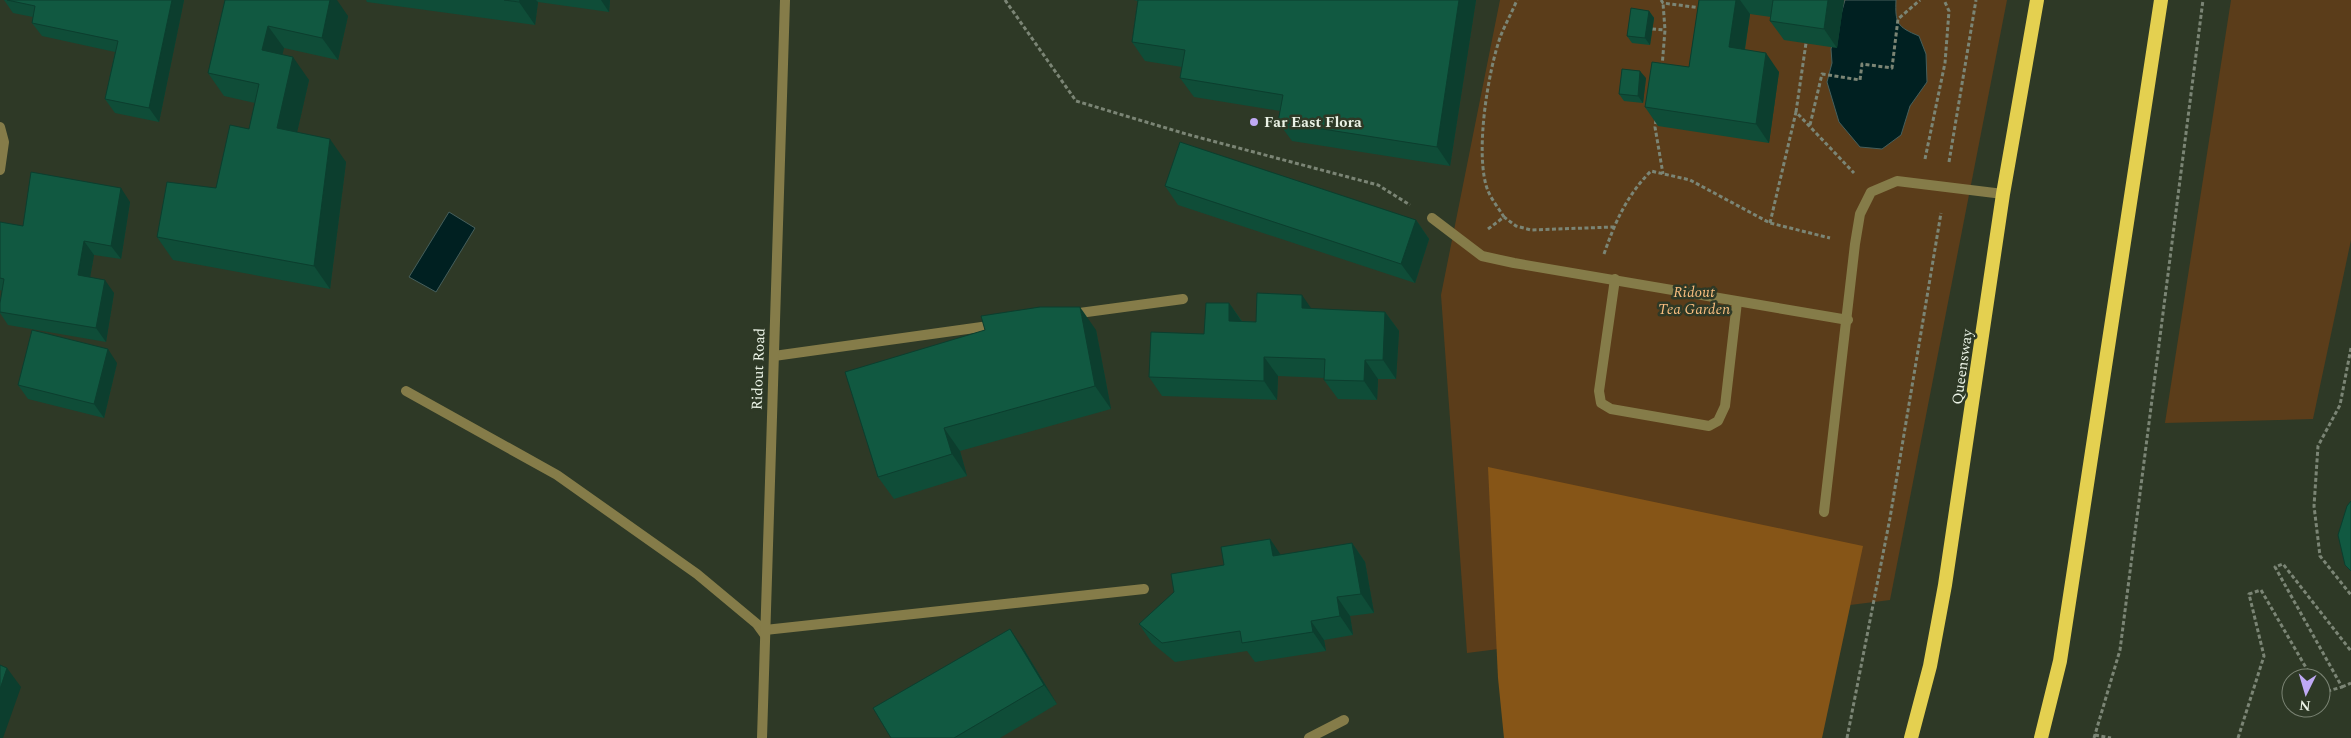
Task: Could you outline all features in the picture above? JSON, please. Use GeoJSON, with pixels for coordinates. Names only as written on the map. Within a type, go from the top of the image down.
{"type":"FeatureCollection","features":[{"type":"Feature","properties":{"kind":"highway","name":"Queensway"},"geometry":{"type":"LineString","coordinates":[[1911,738],[1930,666],[1946,585],[2003,194],[2037,0]]}},
{"type":"Feature","properties":{"kind":"highway"},"geometry":{"type":"LineString","coordinates":[[2041,738],[2060,661],[2161,0]]}},
{"type":"Feature","properties":{"kind":"street","name":"Ridout Road"},"geometry":{"type":"LineString","coordinates":[[762,738],[785,0]]}},
{"type":"Feature","properties":{"kind":"street"},"geometry":{"type":"LineString","coordinates":[[0,127],[4,142],[0,170]]}},
{"type":"Feature","properties":{"kind":"street"},"geometry":{"type":"LineString","coordinates":[[1824,512],[1848,320],[1855,244],[1860,214],[1871,192],[1897,181],[2003,194]]}},
{"type":"Feature","properties":{"kind":"street"},"geometry":{"type":"LineString","coordinates":[[1432,218],[1482,256],[1848,320]]}},
{"type":"Feature","properties":{"kind":"street"},"geometry":{"type":"LineString","coordinates":[[1615,279],[1599,391],[1601,403],[1611,409],[1709,426],[1718,421],[1725,406],[1737,302]]}},
{"type":"Feature","properties":{"kind":"street"},"geometry":{"type":"LineString","coordinates":[[1057,316],[1183,299]]}},
{"type":"Feature","properties":{"kind":"street"},"geometry":{"type":"LineString","coordinates":[[774,356],[1008,323]]}},
{"type":"Feature","properties":{"kind":"street"},"geometry":{"type":"LineString","coordinates":[[406,391],[557,475],[697,574],[757,624],[765,633],[1144,589]]}},
{"type":"Feature","properties":{"kind":"street"},"geometry":{"type":"LineString","coordinates":[[1309,738],[1344,720]]}},
{"type":"Feature","properties":{"kind":"path"},"geometry":{"type":"LineString","coordinates":[[1006,0],[1076,102],[1186,134],[1378,185],[1432,218]]}},
{"type":"Feature","properties":{"kind":"path"},"geometry":{"type":"LineString","coordinates":[[1517,0],[1501,37],[1493,69],[1484,123],[1482,160],[1488,190],[1504,217],[1516,226],[1531,230],[1613,227]]}},
{"type":"Feature","properties":{"kind":"path"},"geometry":{"type":"LineString","coordinates":[[1810,124],[1822,74],[1860,80],[1862,64],[1892,68],[1898,19],[1920,0]]}},
{"type":"Feature","properties":{"kind":"path"},"geometry":{"type":"LineString","coordinates":[[1920,184],[1944,63],[1949,11],[1944,0]]}},
{"type":"Feature","properties":{"kind":"path"},"geometry":{"type":"LineString","coordinates":[[1848,738],[1890,518],[1976,0]]}},
{"type":"Feature","properties":{"kind":"path"},"geometry":{"type":"LineString","coordinates":[[2109,738],[2095,736],[2120,650],[2203,0]]}},
{"type":"Feature","properties":{"kind":"path"},"geometry":{"type":"LineString","coordinates":[[1662,75],[1666,30],[1662,1],[1705,8]]}},
{"type":"Feature","properties":{"kind":"path"},"geometry":{"type":"LineString","coordinates":[[1652,28],[1666,30]]}},
{"type":"Feature","properties":{"kind":"path"},"geometry":{"type":"LineString","coordinates":[[1770,223],[1796,112],[1806,43]]}},
{"type":"Feature","properties":{"kind":"path"},"geometry":{"type":"LineString","coordinates":[[1796,112],[1810,124],[1871,192]]}},
{"type":"Feature","properties":{"kind":"path"},"geometry":{"type":"LineString","coordinates":[[1656,118],[1655,127],[1663,174]]}},
{"type":"Feature","properties":{"kind":"path"},"geometry":{"type":"LineString","coordinates":[[1599,276],[1613,227],[1635,188],[1651,171],[1690,180],[1770,223],[1855,244]]}},
{"type":"Feature","properties":{"kind":"path"},"geometry":{"type":"LineString","coordinates":[[1482,256],[1488,229],[1504,217]]}},
{"type":"Feature","properties":{"kind":"path"},"geometry":{"type":"LineString","coordinates":[[2351,348],[2340,405],[2318,446],[2314,506],[2320,556],[2351,595]]}},
{"type":"Feature","properties":{"kind":"path"},"geometry":{"type":"LineString","coordinates":[[2342,688],[2275,567],[2283,564],[2351,651]]}},
{"type":"Feature","properties":{"kind":"path"},"geometry":{"type":"LineString","coordinates":[[2238,738],[2264,656],[2249,594],[2261,590],[2306,668]]}},
{"type":"Feature","properties":{"kind":"path"},"geometry":{"type":"LineString","coordinates":[[2331,691],[2351,683]]}},
{"type":"Feature","properties":{"kind":"green space","name":"Ridout Tea Garden"},"geometry":{"type":"Polygon","coordinates":[[[1500,0],[2007,0],[1890,600],[1467,653],[1441,295],[1500,0]]]}},
{"type":"Feature","properties":{"kind":"green space"},"geometry":{"type":"Polygon","coordinates":[[[2231,0],[2351,0],[2351,240],[2313,419],[2165,423],[2231,0]]]}},
{"type":"Feature","properties":{"kind":"shaded area"},"geometry":{"type":"Polygon","coordinates":[[[1488,467],[1863,546],[1822,738],[1504,738],[1498,678],[1488,467]]]}},
{"type":"Feature","properties":{"kind":"water"},"geometry":{"type":"Polygon","coordinates":[[[1845,0],[1896,0],[1896,14],[1899,23],[1906,30],[1919,36],[1926,54],[1927,82],[1910,106],[1901,135],[1882,149],[1860,147],[1839,122],[1827,82],[1832,63],[1831,49],[1845,0]]]}},
{"type":"Feature","properties":{"kind":"water"},"geometry":{"type":"Polygon","coordinates":[[[449,212],[475,228],[436,292],[409,277],[449,212]]]}},
{"type":"Feature","properties":{"kind":"building"},"geometry":{"type":"Polygon","coordinates":[[[7,0],[172,0],[149,108],[105,99],[118,41],[32,23],[35,6],[7,0]]]}},
{"type":"Feature","properties":{"kind":"building"},"geometry":{"type":"Polygon","coordinates":[[[225,0],[330,0],[322,38],[268,26],[262,50],[293,57],[277,128],[330,139],[314,266],[157,237],[167,182],[216,188],[230,125],[249,129],[259,84],[208,73],[225,0]]]}},
{"type":"Feature","properties":{"kind":"building"},"geometry":{"type":"Polygon","coordinates":[[[504,0],[520,0],[519,2],[504,0]]]}},
{"type":"Feature","properties":{"kind":"building"},"geometry":{"type":"Polygon","coordinates":[[[1138,0],[1459,0],[1437,147],[1278,122],[1283,95],[1180,78],[1185,50],[1132,42],[1138,0]]]}},
{"type":"Feature","properties":{"kind":"building"},"geometry":{"type":"Polygon","coordinates":[[[1699,0],[1736,0],[1729,47],[1766,53],[1756,124],[1645,107],[1652,62],[1689,67],[1699,0]]]}},
{"type":"Feature","properties":{"kind":"building"},"geometry":{"type":"Polygon","coordinates":[[[1773,0],[1828,0],[1824,29],[1770,21],[1773,0]]]}},
{"type":"Feature","properties":{"kind":"building"},"geometry":{"type":"Polygon","coordinates":[[[1631,8],[1649,11],[1645,38],[1627,36],[1631,8]]]}},
{"type":"Feature","properties":{"kind":"building"},"geometry":{"type":"Polygon","coordinates":[[[1622,69],[1640,71],[1638,96],[1619,94],[1622,69]]]}},
{"type":"Feature","properties":{"kind":"building"},"geometry":{"type":"Polygon","coordinates":[[[1180,142],[1416,220],[1401,264],[1165,186],[1180,142]]]}},
{"type":"Feature","properties":{"kind":"building"},"geometry":{"type":"Polygon","coordinates":[[[31,172],[121,188],[111,246],[84,241],[78,275],[105,280],[96,328],[0,312],[4,279],[0,278],[0,222],[23,226],[31,172]]]}},
{"type":"Feature","properties":{"kind":"building"},"geometry":{"type":"Polygon","coordinates":[[[1257,293],[1302,295],[1302,308],[1385,312],[1383,360],[1365,360],[1364,381],[1324,380],[1325,359],[1264,357],[1264,381],[1149,377],[1151,332],[1204,334],[1206,303],[1229,303],[1229,321],[1256,322],[1257,293]]]}},
{"type":"Feature","properties":{"kind":"building"},"geometry":{"type":"Polygon","coordinates":[[[1040,307],[1080,307],[1095,386],[944,428],[952,454],[878,477],[845,372],[985,330],[981,316],[1040,307]]]}},
{"type":"Feature","properties":{"kind":"building"},"geometry":{"type":"Polygon","coordinates":[[[32,330],[108,349],[94,404],[18,385],[32,330]]]}},
{"type":"Feature","properties":{"kind":"building"},"geometry":{"type":"Polygon","coordinates":[[[2351,501],[2351,571],[2345,565],[2338,535],[2347,506],[2351,501]]]}},
{"type":"Feature","properties":{"kind":"building"},"geometry":{"type":"Polygon","coordinates":[[[1270,539],[1273,556],[1352,543],[1361,594],[1337,597],[1340,616],[1311,621],[1313,632],[1242,643],[1240,631],[1162,643],[1139,624],[1174,592],[1171,574],[1224,565],[1221,547],[1270,539]]]}},
{"type":"Feature","properties":{"kind":"building"},"geometry":{"type":"Polygon","coordinates":[[[1010,629],[1044,685],[954,738],[891,738],[873,708],[1010,629]]]}},
{"type":"Feature","properties":{"kind":"building"},"geometry":{"type":"Polygon","coordinates":[[[0,665],[7,668],[0,689],[0,665]]]}},
{"type":"Feature","properties":{"kind":"place","name":"Far East Flora"},"geometry":{"type":"Point","coordinates":[1254,122]}}]}
